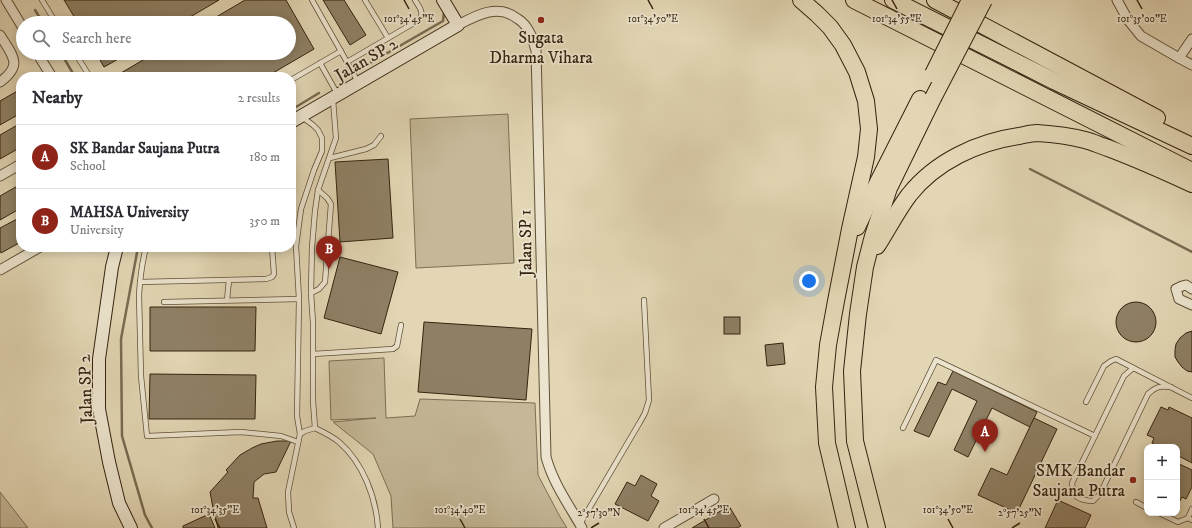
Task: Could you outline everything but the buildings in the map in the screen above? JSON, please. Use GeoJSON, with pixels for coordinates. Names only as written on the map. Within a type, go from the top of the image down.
{"type":"FeatureCollection","features":[{"type":"Feature","properties":{"kind":"highway"},"geometry":{"type":"LineString","coordinates":[[801,0],[830,27],[843,45],[857,72],[866,101],[869,128],[866,157],[850,229],[828,346],[824,387],[828,443],[847,528]]}},
{"type":"Feature","properties":{"kind":"highway"},"geometry":{"type":"LineString","coordinates":[[854,0],[1192,171]]}},
{"type":"Feature","properties":{"kind":"highway"},"geometry":{"type":"LineString","coordinates":[[893,0],[1054,81],[1192,146]]}},
{"type":"Feature","properties":{"kind":"highway"},"geometry":{"type":"LineString","coordinates":[[936,0],[1192,136]]}},
{"type":"Feature","properties":{"kind":"highway"},"geometry":{"type":"LineString","coordinates":[[877,528],[854,441],[852,371],[865,267],[873,236],[889,188],[970,0]]}},
{"type":"Feature","properties":{"kind":"highway"},"geometry":{"type":"LineString","coordinates":[[846,250],[880,180],[984,0]]}},
{"type":"Feature","properties":{"kind":"highway"},"geometry":{"type":"LineString","coordinates":[[865,267],[892,219],[910,194],[926,177],[946,162],[964,152],[1011,137],[1036,133],[1086,140],[1131,156],[1192,184]]}},
{"type":"Feature","properties":{"kind":"street"},"geometry":{"type":"LineString","coordinates":[[6,0],[16,16]]}},
{"type":"Feature","properties":{"kind":"street"},"geometry":{"type":"LineString","coordinates":[[443,0],[458,25]]}},
{"type":"Feature","properties":{"kind":"street"},"geometry":{"type":"LineString","coordinates":[[1117,0],[1128,20],[1141,36],[1192,65]]}},
{"type":"Feature","properties":{"kind":"street","name":"Jalan SP 1"},"geometry":{"type":"LineString","coordinates":[[458,25],[477,15],[491,10],[504,11],[515,16],[524,23],[530,32],[536,50],[546,457],[555,481],[581,526]]}},
{"type":"Feature","properties":{"kind":"street","name":"Jalan SP 2"},"geometry":{"type":"LineString","coordinates":[[296,119],[458,25]]}},
{"type":"Feature","properties":{"kind":"street"},"geometry":{"type":"LineString","coordinates":[[0,35],[15,62],[12,72],[0,82]]}},
{"type":"Feature","properties":{"kind":"street"},"geometry":{"type":"LineString","coordinates":[[1178,58],[1192,39]]}},
{"type":"Feature","properties":{"kind":"street"},"geometry":{"type":"LineString","coordinates":[[42,60],[49,72]]}},
{"type":"Feature","properties":{"kind":"street"},"geometry":{"type":"LineString","coordinates":[[0,176],[16,167]]}},
{"type":"Feature","properties":{"kind":"street"},"geometry":{"type":"LineString","coordinates":[[0,270],[31,252]]}},
{"type":"Feature","properties":{"kind":"street","name":"Jalan SP 2"},"geometry":{"type":"LineString","coordinates":[[116,252],[99,359],[99,408],[109,462],[119,503],[131,528]]}},
{"type":"Feature","properties":{"kind":"street"},"geometry":{"type":"LineString","coordinates":[[1192,289],[1186,285],[1176,289],[1178,299],[1192,305]]}},
{"type":"Feature","properties":{"kind":"street"},"geometry":{"type":"LineString","coordinates":[[664,528],[714,499]]}},
{"type":"Feature","properties":{"kind":"lane"},"geometry":{"type":"LineString","coordinates":[[42,0],[52,16]]}},
{"type":"Feature","properties":{"kind":"lane"},"geometry":{"type":"LineString","coordinates":[[312,0],[359,83]]}},
{"type":"Feature","properties":{"kind":"lane"},"geometry":{"type":"LineString","coordinates":[[365,0],[388,38]]}},
{"type":"Feature","properties":{"kind":"lane"},"geometry":{"type":"LineString","coordinates":[[347,62],[419,20],[422,16],[422,12],[415,0]]}},
{"type":"Feature","properties":{"kind":"lane"},"geometry":{"type":"LineString","coordinates":[[296,77],[341,51]]}},
{"type":"Feature","properties":{"kind":"lane"},"geometry":{"type":"LineString","coordinates":[[79,60],[87,72]]}},
{"type":"Feature","properties":{"kind":"lane"},"geometry":{"type":"LineString","coordinates":[[315,428],[311,293],[312,247],[318,190],[336,138],[335,96],[320,62]]}},
{"type":"Feature","properties":{"kind":"lane"},"geometry":{"type":"LineString","coordinates":[[294,528],[289,512],[288,492],[300,434],[297,416],[299,299],[296,246],[301,209],[322,151],[322,138],[318,130],[313,125],[296,119]]}},
{"type":"Feature","properties":{"kind":"lane"},"geometry":{"type":"LineString","coordinates":[[330,158],[366,149],[374,145],[382,136]]}},
{"type":"Feature","properties":{"kind":"lane"},"geometry":{"type":"LineString","coordinates":[[311,293],[319,289],[325,282],[330,212],[330,204],[327,198],[318,190]]}},
{"type":"Feature","properties":{"kind":"lane"},"geometry":{"type":"LineString","coordinates":[[145,252],[140,282],[141,376],[147,436],[241,432],[281,436],[298,442]]}},
{"type":"Feature","properties":{"kind":"lane"},"geometry":{"type":"LineString","coordinates":[[140,282],[266,279],[272,277],[274,274],[272,252]]}},
{"type":"Feature","properties":{"kind":"lane"},"geometry":{"type":"LineString","coordinates":[[227,300],[229,280]]}},
{"type":"Feature","properties":{"kind":"lane"},"geometry":{"type":"LineString","coordinates":[[164,302],[299,299]]}},
{"type":"Feature","properties":{"kind":"lane"},"geometry":{"type":"LineString","coordinates":[[581,526],[643,418],[649,400],[644,300]]}},
{"type":"Feature","properties":{"kind":"lane"},"geometry":{"type":"LineString","coordinates":[[313,354],[393,349],[396,346],[400,325]]}},
{"type":"Feature","properties":{"kind":"lane"},"geometry":{"type":"LineString","coordinates":[[1086,402],[1104,366],[1116,359],[1192,398]]}},
{"type":"Feature","properties":{"kind":"lane"},"geometry":{"type":"LineString","coordinates":[[903,428],[936,360],[1095,436]]}},
{"type":"Feature","properties":{"kind":"lane"},"geometry":{"type":"LineString","coordinates":[[1133,368],[1124,376],[1072,483],[1072,492],[1076,497],[1085,500],[1093,500],[1100,494],[1148,394],[1153,389],[1160,386],[1171,387]]}},
{"type":"Feature","properties":{"kind":"lane"},"geometry":{"type":"LineString","coordinates":[[300,434],[315,428],[339,442],[352,456],[364,474],[372,494],[377,513],[378,528]]}},
{"type":"Feature","properties":{"kind":"lane"},"geometry":{"type":"LineString","coordinates":[[1136,502],[1144,506]]}},
{"type":"Feature","properties":{"kind":"lane"},"geometry":{"type":"LineString","coordinates":[[1165,516],[1178,522],[1190,519],[1192,509]]}},
{"type":"Feature","properties":{"kind":"shaded area"},"geometry":{"type":"Polygon","coordinates":[[[508,114],[514,263],[416,268],[410,119],[508,114]]]}},
{"type":"Feature","properties":{"kind":"shaded area"},"geometry":{"type":"Polygon","coordinates":[[[384,358],[386,418],[415,416],[420,399],[535,403],[538,475],[567,528],[393,528],[391,496],[373,454],[333,422],[376,418],[331,420],[329,361],[384,358]]]}},
{"type":"Feature","properties":{"kind":"shaded area"},"geometry":{"type":"Polygon","coordinates":[[[0,492],[28,528],[0,528],[0,492]]]}},
{"type":"Feature","properties":{"kind":"waterway"},"geometry":{"type":"LineString","coordinates":[[35,10],[39,16]]}},
{"type":"Feature","properties":{"kind":"waterway"},"geometry":{"type":"LineString","coordinates":[[363,67],[443,21],[444,12]]}},
{"type":"Feature","properties":{"kind":"waterway"},"geometry":{"type":"LineString","coordinates":[[65,60],[72,72]]}},
{"type":"Feature","properties":{"kind":"waterway"},"geometry":{"type":"LineString","coordinates":[[296,107],[319,93]]}},
{"type":"Feature","properties":{"kind":"waterway"},"geometry":{"type":"LineString","coordinates":[[1030,169],[1192,252]]}},
{"type":"Feature","properties":{"kind":"waterway"},"geometry":{"type":"LineString","coordinates":[[137,252],[121,339],[122,436],[145,515],[152,528]]}},
{"type":"Feature","properties":{"kind":"place","name":"Sugata Dharma Vihara"},"geometry":{"type":"Point","coordinates":[541,20]}},
{"type":"Feature","properties":{"kind":"place","name":"MAHSA University"},"geometry":{"type":"Point","coordinates":[329,269]}},
{"type":"Feature","properties":{"kind":"place","name":"SK Bandar Saujana Putra"},"geometry":{"type":"Point","coordinates":[985,452]}},
{"type":"Feature","properties":{"kind":"place","name":"SMK Bandar Saujana Putra"},"geometry":{"type":"Point","coordinates":[1133,480]}}]}
